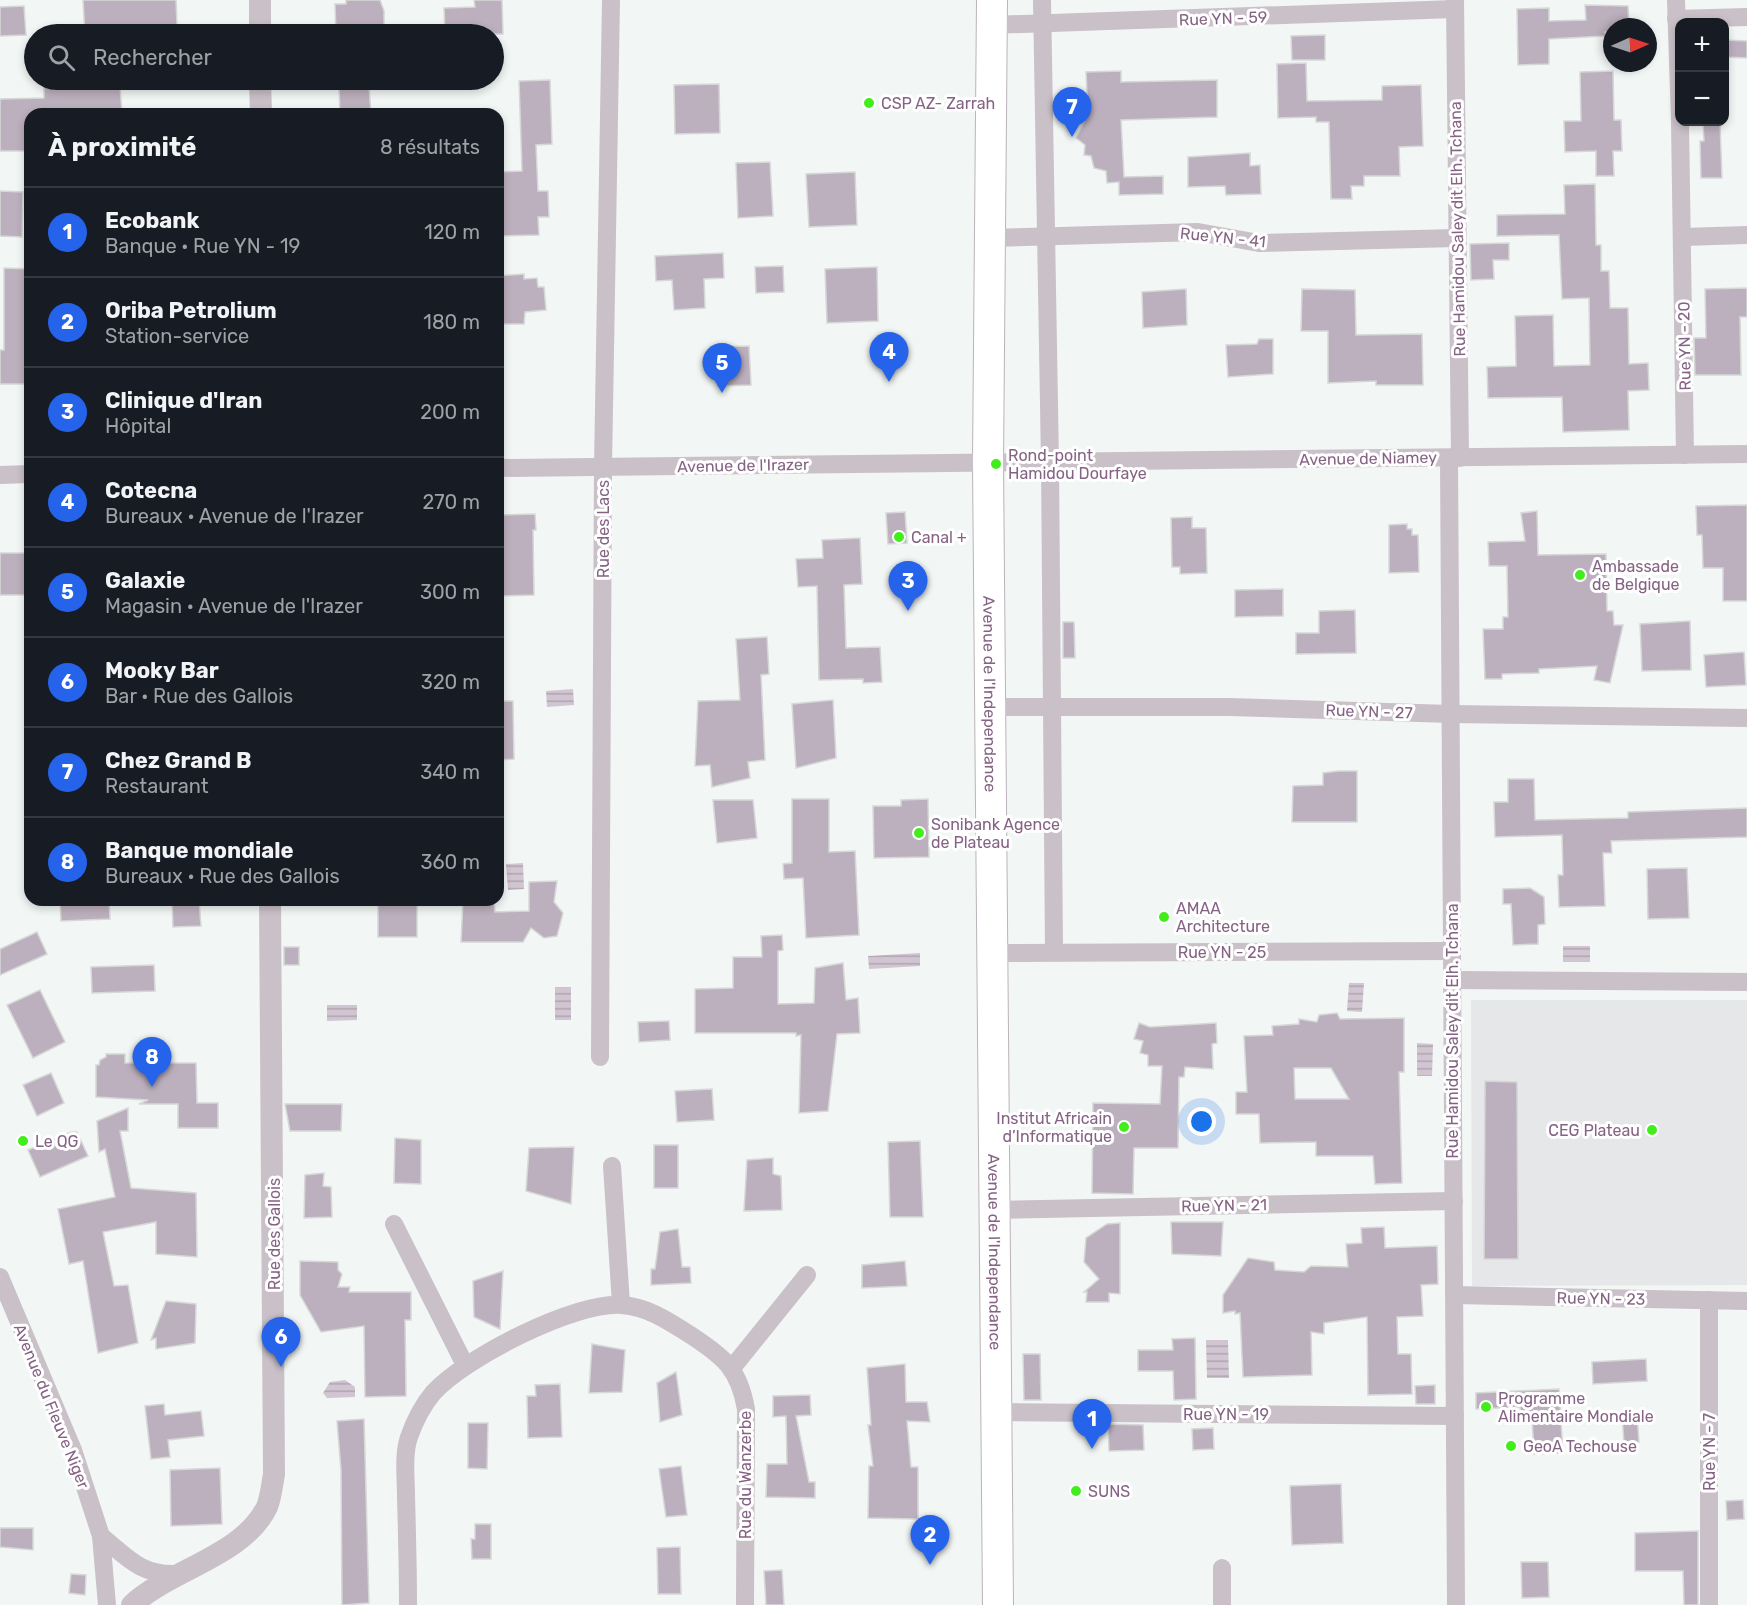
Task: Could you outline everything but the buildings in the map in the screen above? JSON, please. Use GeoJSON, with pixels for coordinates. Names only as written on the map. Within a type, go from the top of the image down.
{"type":"FeatureCollection","features":[{"type":"Feature","properties":{"kind":"highway","name":"Avenue de l'Independance"},"geometry":{"type":"LineString","coordinates":[[992,13],[988,463],[998,1605]]}},
{"type":"Feature","properties":{"kind":"street"},"geometry":{"type":"LineString","coordinates":[[260,0],[260,24]]}},
{"type":"Feature","properties":{"kind":"street","name":"Rue des Lacs"},"geometry":{"type":"LineString","coordinates":[[600,1057],[603,466],[610,0]]}},
{"type":"Feature","properties":{"kind":"street"},"geometry":{"type":"LineString","coordinates":[[1042,0],[1050,462],[1054,952]]}},
{"type":"Feature","properties":{"kind":"street","name":"Rue YN - 20"},"geometry":{"type":"LineString","coordinates":[[1676,0],[1676,18]]}},
{"type":"Feature","properties":{"kind":"street","name":"Rue YN - 59"},"geometry":{"type":"LineString","coordinates":[[992,13],[1042,25],[1455,4]]}},
{"type":"Feature","properties":{"kind":"street","name":"Rue Hamidou Saley dit Elh. Tchana"},"geometry":{"type":"LineString","coordinates":[[1455,4],[1455,458],[1450,714],[1456,1605]]}},
{"type":"Feature","properties":{"kind":"street"},"geometry":{"type":"LineString","coordinates":[[1712,18],[1747,17]]}},
{"type":"Feature","properties":{"kind":"street"},"geometry":{"type":"LineString","coordinates":[[260,90],[261,108]]}},
{"type":"Feature","properties":{"kind":"street","name":"Rue YN - 20"},"geometry":{"type":"LineString","coordinates":[[1680,126],[1685,455]]}},
{"type":"Feature","properties":{"kind":"street","name":"Rue YN - 41"},"geometry":{"type":"LineString","coordinates":[[990,238],[1198,232],[1259,243],[1456,238]]}},
{"type":"Feature","properties":{"kind":"street"},"geometry":{"type":"LineString","coordinates":[[1683,237],[1747,235]]}},
{"type":"Feature","properties":{"kind":"street","name":"Avenue de Niamey"},"geometry":{"type":"LineString","coordinates":[[988,463],[1747,454]]}},
{"type":"Feature","properties":{"kind":"street","name":"Avenue de l'Irazer"},"geometry":{"type":"LineString","coordinates":[[504,468],[988,463]]}},
{"type":"Feature","properties":{"kind":"street"},"geometry":{"type":"LineString","coordinates":[[0,475],[24,474]]}},
{"type":"Feature","properties":{"kind":"street","name":"Rue YN - 27"},"geometry":{"type":"LineString","coordinates":[[990,707],[1229,707],[1450,714],[1747,718]]}},
{"type":"Feature","properties":{"kind":"street","name":"Rue des Gallois"},"geometry":{"type":"LineString","coordinates":[[132,1605],[176,1574],[225,1550],[256,1524],[268,1505],[274,1474],[270,906]]}},
{"type":"Feature","properties":{"kind":"street","name":"Rue YN - 25"},"geometry":{"type":"LineString","coordinates":[[993,953],[1452,951]]}},
{"type":"Feature","properties":{"kind":"street"},"geometry":{"type":"LineString","coordinates":[[1452,980],[1747,982]]}},
{"type":"Feature","properties":{"kind":"street"},"geometry":{"type":"LineString","coordinates":[[612,1166],[621,1304]]}},
{"type":"Feature","properties":{"kind":"street","name":"Rue YN - 21"},"geometry":{"type":"LineString","coordinates":[[995,1210],[1454,1201]]}},
{"type":"Feature","properties":{"kind":"street"},"geometry":{"type":"LineString","coordinates":[[394,1224],[465,1365]]}},
{"type":"Feature","properties":{"kind":"street"},"geometry":{"type":"LineString","coordinates":[[732,1368],[807,1275]]}},
{"type":"Feature","properties":{"kind":"street","name":"Avenue du Fleuve Niger"},"geometry":{"type":"LineString","coordinates":[[0,1277],[73,1450],[101,1536],[107,1605]]}},
{"type":"Feature","properties":{"kind":"street","name":"Rue YN - 23"},"geometry":{"type":"LineString","coordinates":[[1454,1295],[1747,1301]]}},
{"type":"Feature","properties":{"kind":"street","name":"Rue YN - 7"},"geometry":{"type":"LineString","coordinates":[[1709,1300],[1709,1605]]}},
{"type":"Feature","properties":{"kind":"street","name":"Rue du Wanzerbe"},"geometry":{"type":"LineString","coordinates":[[408,1605],[406,1467],[408,1439],[432,1394],[465,1365],[546,1324],[598,1305],[621,1304],[640,1308],[664,1318],[721,1355],[732,1368],[742,1389],[746,1408],[745,1605]]}},
{"type":"Feature","properties":{"kind":"street","name":"Rue YN - 19"},"geometry":{"type":"LineString","coordinates":[[996,1412],[1455,1416]]}},
{"type":"Feature","properties":{"kind":"street"},"geometry":{"type":"LineString","coordinates":[[101,1536],[140,1568],[156,1575],[176,1574]]}},
{"type":"Feature","properties":{"kind":"street"},"geometry":{"type":"LineString","coordinates":[[1222,1568],[1222,1605]]}},
{"type":"Feature","properties":{"kind":"shaded area"},"geometry":{"type":"Polygon","coordinates":[[[573,689],[574,705],[547,707],[546,691],[573,689]]]}},
{"type":"Feature","properties":{"kind":"shaded area"},"geometry":{"type":"Polygon","coordinates":[[[523,863],[524,889],[508,890],[506,864],[523,863]]]}},
{"type":"Feature","properties":{"kind":"shaded area"},"geometry":{"type":"Polygon","coordinates":[[[1563,946],[1590,946],[1590,962],[1563,962],[1563,946]]]}},
{"type":"Feature","properties":{"kind":"shaded area"},"geometry":{"type":"Polygon","coordinates":[[[920,953],[920,966],[869,969],[868,956],[920,953]]]}},
{"type":"Feature","properties":{"kind":"shaded area"},"geometry":{"type":"Polygon","coordinates":[[[1349,983],[1364,983],[1362,1012],[1347,1011],[1349,983]]]}},
{"type":"Feature","properties":{"kind":"shaded area"},"geometry":{"type":"Polygon","coordinates":[[[555,987],[571,987],[571,1020],[555,1020],[555,987]]]}},
{"type":"Feature","properties":{"kind":"shaded area"},"geometry":{"type":"Polygon","coordinates":[[[1471,1000],[1747,1000],[1747,1285],[1472,1286],[1471,1000]]]}},
{"type":"Feature","properties":{"kind":"shaded area"},"geometry":{"type":"Polygon","coordinates":[[[327,1005],[357,1005],[357,1020],[327,1021],[327,1005]]]}},
{"type":"Feature","properties":{"kind":"shaded area"},"geometry":{"type":"Polygon","coordinates":[[[1417,1043],[1433,1044],[1432,1076],[1417,1076],[1417,1043]]]}},
{"type":"Feature","properties":{"kind":"shaded area"},"geometry":{"type":"Polygon","coordinates":[[[1206,1340],[1228,1340],[1229,1378],[1207,1378],[1206,1340]]]}},
{"type":"Feature","properties":{"kind":"shaded area"},"geometry":{"type":"Polygon","coordinates":[[[345,1380],[355,1387],[355,1397],[327,1398],[323,1393],[330,1382],[345,1380]]]}},
{"type":"Feature","properties":{"kind":"place","name":"CSP AZ- Zarrah"},"geometry":{"type":"Point","coordinates":[869,103]}},
{"type":"Feature","properties":{"kind":"place","name":"Chez Grand B"},"geometry":{"type":"Point","coordinates":[1072,137]}},
{"type":"Feature","properties":{"kind":"place","name":"Cotecna"},"geometry":{"type":"Point","coordinates":[889,382]}},
{"type":"Feature","properties":{"kind":"place","name":"Galaxie"},"geometry":{"type":"Point","coordinates":[722,393]}},
{"type":"Feature","properties":{"kind":"place","name":"Rond-point Hamidou Dourfaye"},"geometry":{"type":"Point","coordinates":[996,464]}},
{"type":"Feature","properties":{"kind":"place","name":"Canal +"},"geometry":{"type":"Point","coordinates":[899,537]}},
{"type":"Feature","properties":{"kind":"place","name":"Ambassade de Belgique"},"geometry":{"type":"Point","coordinates":[1580,575]}},
{"type":"Feature","properties":{"kind":"place","name":"Clinique d'Iran"},"geometry":{"type":"Point","coordinates":[908,611]}},
{"type":"Feature","properties":{"kind":"place","name":"Sonibank Agence de Plateau"},"geometry":{"type":"Point","coordinates":[919,833]}},
{"type":"Feature","properties":{"kind":"place","name":"AMAA Architecture"},"geometry":{"type":"Point","coordinates":[1164,917]}},
{"type":"Feature","properties":{"kind":"place","name":"Banque mondiale"},"geometry":{"type":"Point","coordinates":[152,1087]}},
{"type":"Feature","properties":{"kind":"place","name":"Institut Africain d’Informatique"},"geometry":{"type":"Point","coordinates":[1124,1127]}},
{"type":"Feature","properties":{"kind":"place","name":"CEG Plateau"},"geometry":{"type":"Point","coordinates":[1652,1130]}},
{"type":"Feature","properties":{"kind":"place","name":"Le QG"},"geometry":{"type":"Point","coordinates":[23,1141]}},
{"type":"Feature","properties":{"kind":"place","name":"Mooky Bar"},"geometry":{"type":"Point","coordinates":[281,1367]}},
{"type":"Feature","properties":{"kind":"place","name":"Programme Alimentaire Mondiale"},"geometry":{"type":"Point","coordinates":[1486,1407]}},
{"type":"Feature","properties":{"kind":"place","name":"GeoA Techouse"},"geometry":{"type":"Point","coordinates":[1511,1446]}},
{"type":"Feature","properties":{"kind":"place","name":"Ecobank"},"geometry":{"type":"Point","coordinates":[1092,1449]}},
{"type":"Feature","properties":{"kind":"place","name":"SUNS"},"geometry":{"type":"Point","coordinates":[1076,1491]}},
{"type":"Feature","properties":{"kind":"place","name":"Oriba Petrolium"},"geometry":{"type":"Point","coordinates":[930,1565]}}]}
